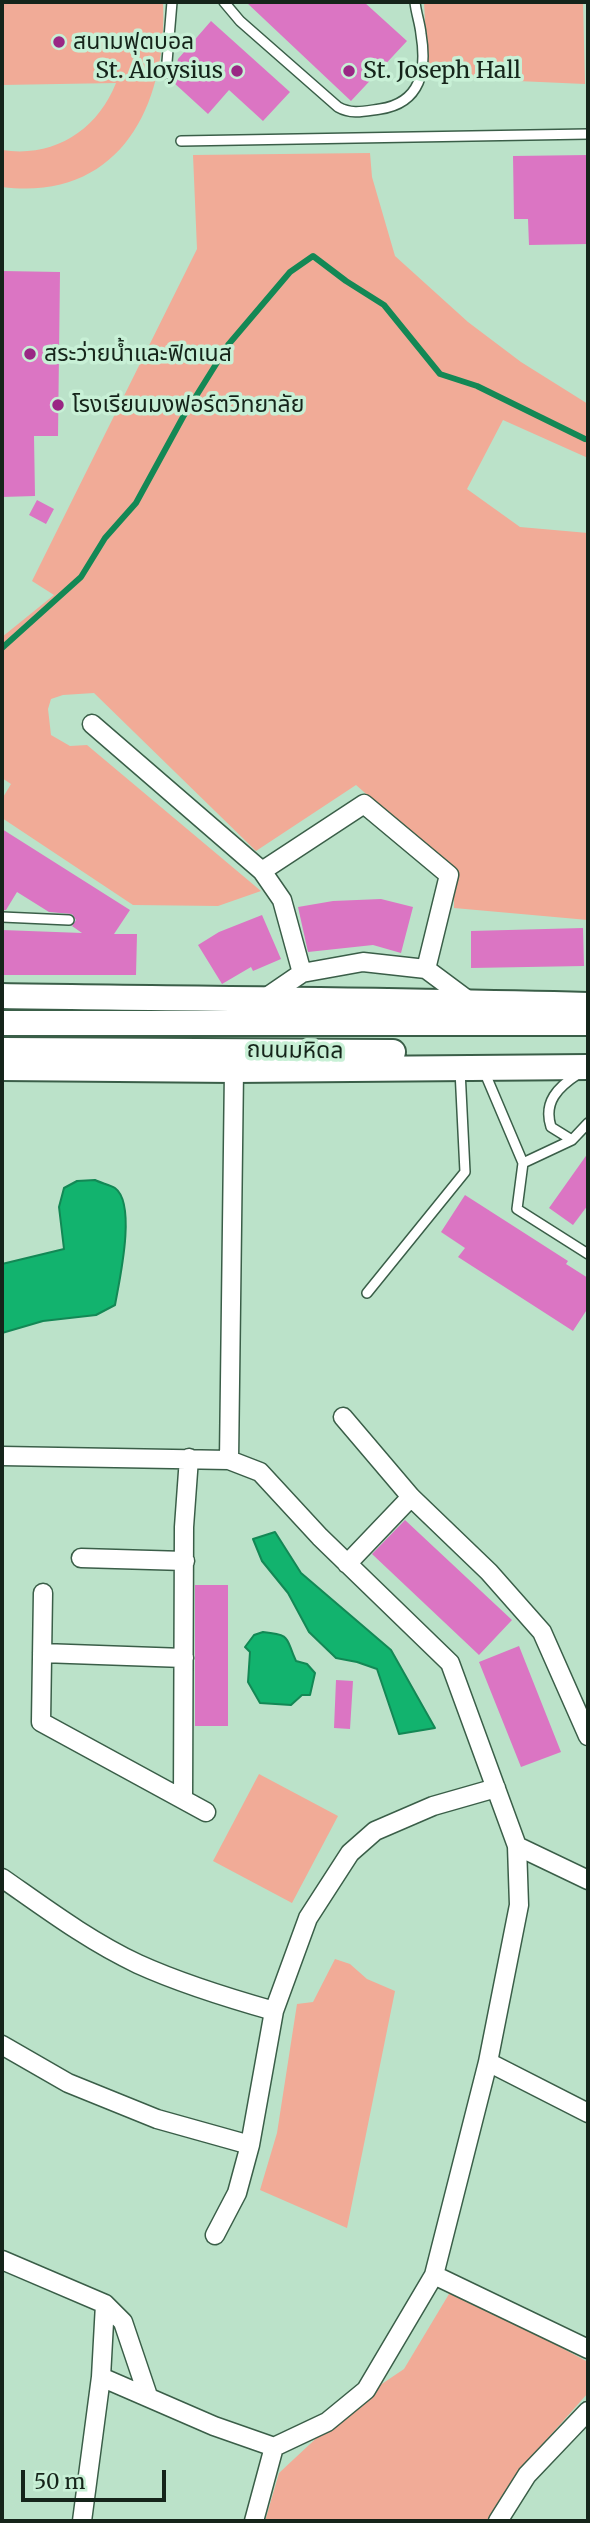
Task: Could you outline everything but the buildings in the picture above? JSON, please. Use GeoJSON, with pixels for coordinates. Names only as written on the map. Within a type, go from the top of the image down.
{"type":"FeatureCollection","features":[{"type":"Feature","properties":{"kind":"main road"},"geometry":{"type":"LineString","coordinates":[[2,996],[261,1001],[470,1001],[588,1005]]}},
{"type":"Feature","properties":{"kind":"main road","name":"ถนนมหิดล"},"geometry":{"type":"LineString","coordinates":[[2,1023],[588,1023]]}},
{"type":"Feature","properties":{"kind":"main road","name":"ถนนมหิดล"},"geometry":{"type":"LineString","coordinates":[[2,1050],[588,1054]]}},
{"type":"Feature","properties":{"kind":"main road"},"geometry":{"type":"LineString","coordinates":[[2,1068],[234,1070],[588,1067]]}},
{"type":"Feature","properties":{"kind":"street"},"geometry":{"type":"LineString","coordinates":[[92,724],[261,871],[282,900],[302,973]]}},
{"type":"Feature","properties":{"kind":"street"},"geometry":{"type":"LineString","coordinates":[[261,871],[364,804],[449,875],[426,970]]}},
{"type":"Feature","properties":{"kind":"street"},"geometry":{"type":"LineString","coordinates":[[261,1001],[302,973],[363,962],[426,970],[470,1001]]}},
{"type":"Feature","properties":{"kind":"street"},"geometry":{"type":"LineString","coordinates":[[229,1460],[234,1070]]}},
{"type":"Feature","properties":{"kind":"street"},"geometry":{"type":"LineString","coordinates":[[343,1417],[411,1497],[489,1572],[542,1632],[588,1736]]}},
{"type":"Feature","properties":{"kind":"street"},"geometry":{"type":"LineString","coordinates":[[2,1456],[229,1460],[260,1472],[347,1564],[450,1663],[517,1846],[519,1905],[488,2062],[435,2275],[366,2390],[327,2422],[274,2447],[214,2426],[101,2377]]}},
{"type":"Feature","properties":{"kind":"street"},"geometry":{"type":"LineString","coordinates":[[183,1799],[185,1561],[189,1458]]}},
{"type":"Feature","properties":{"kind":"street"},"geometry":{"type":"LineString","coordinates":[[347,1564],[411,1497]]}},
{"type":"Feature","properties":{"kind":"street"},"geometry":{"type":"LineString","coordinates":[[81,1558],[185,1561]]}},
{"type":"Feature","properties":{"kind":"street"},"geometry":{"type":"LineString","coordinates":[[43,1593],[41,1722],[206,1812]]}},
{"type":"Feature","properties":{"kind":"street"},"geometry":{"type":"LineString","coordinates":[[42,1653],[184,1658]]}},
{"type":"Feature","properties":{"kind":"street"},"geometry":{"type":"LineString","coordinates":[[215,2235],[237,2193],[250,2144],[274,2011],[308,1917],[350,1853],[375,1831],[433,1806],[496,1788]]}},
{"type":"Feature","properties":{"kind":"street"},"geometry":{"type":"LineString","coordinates":[[517,1846],[588,1880]]}},
{"type":"Feature","properties":{"kind":"street"},"geometry":{"type":"LineString","coordinates":[[2,1878],[69,1925],[136,1963],[208,1992],[274,2011]]}},
{"type":"Feature","properties":{"kind":"street"},"geometry":{"type":"LineString","coordinates":[[2,2045],[68,2083],[157,2119],[250,2144]]}},
{"type":"Feature","properties":{"kind":"street"},"geometry":{"type":"LineString","coordinates":[[488,2062],[588,2113]]}},
{"type":"Feature","properties":{"kind":"street"},"geometry":{"type":"LineString","coordinates":[[2,2260],[105,2304],[123,2322],[148,2396]]}},
{"type":"Feature","properties":{"kind":"street"},"geometry":{"type":"LineString","coordinates":[[435,2275],[588,2350]]}},
{"type":"Feature","properties":{"kind":"street"},"geometry":{"type":"LineString","coordinates":[[82,2521],[101,2377],[105,2304]]}},
{"type":"Feature","properties":{"kind":"street"},"geometry":{"type":"LineString","coordinates":[[498,2521],[527,2475],[588,2411]]}},
{"type":"Feature","properties":{"kind":"street"},"geometry":{"type":"LineString","coordinates":[[254,2521],[274,2447]]}},
{"type":"Feature","properties":{"kind":"lane"},"geometry":{"type":"LineString","coordinates":[[166,74],[172,2]]}},
{"type":"Feature","properties":{"kind":"lane"},"geometry":{"type":"LineString","coordinates":[[223,2],[240,21],[348,113],[404,103],[420,82],[423,58],[415,2]]}},
{"type":"Feature","properties":{"kind":"lane"},"geometry":{"type":"LineString","coordinates":[[181,141],[588,134]]}},
{"type":"Feature","properties":{"kind":"lane"},"geometry":{"type":"LineString","coordinates":[[2,917],[69,920]]}},
{"type":"Feature","properties":{"kind":"lane"},"geometry":{"type":"LineString","coordinates":[[572,1140],[551,1127],[547,1116],[552,1098],[565,1083],[588,1067]]}},
{"type":"Feature","properties":{"kind":"lane"},"geometry":{"type":"LineString","coordinates":[[472,1068],[523,1163],[517,1209],[588,1254]]}},
{"type":"Feature","properties":{"kind":"lane"},"geometry":{"type":"LineString","coordinates":[[367,1293],[465,1172],[472,1068]]}},
{"type":"Feature","properties":{"kind":"lane"},"geometry":{"type":"LineString","coordinates":[[523,1163],[572,1140],[588,1123]]}},
{"type":"Feature","properties":{"kind":"shaded area"},"geometry":{"type":"Polygon","coordinates":[[[2,2],[163,2],[157,76],[145,110],[129,139],[106,162],[78,179],[43,188],[2,187],[2,150],[39,150],[71,138],[97,115],[116,83],[2,85],[2,2]]]}},
{"type":"Feature","properties":{"kind":"shaded area"},"geometry":{"type":"Polygon","coordinates":[[[424,2],[583,2],[585,84],[428,77],[424,2]]]}},
{"type":"Feature","properties":{"kind":"shaded area"},"geometry":{"type":"Polygon","coordinates":[[[370,153],[372,177],[395,256],[468,322],[521,362],[588,404],[588,458],[503,420],[467,489],[520,527],[588,533],[588,920],[454,908],[454,871],[356,785],[256,851],[94,693],[63,695],[51,699],[48,709],[51,735],[70,746],[87,745],[261,891],[218,906],[133,905],[2,818],[2,799],[11,784],[2,778],[2,637],[54,595],[32,581],[197,249],[193,155],[370,153]]]}},
{"type":"Feature","properties":{"kind":"shaded area"},"geometry":{"type":"Polygon","coordinates":[[[95,1180],[115,1188],[125,1210],[125,1244],[115,1305],[96,1315],[43,1321],[2,1333],[2,1264],[64,1249],[59,1207],[64,1188],[77,1181],[95,1180]]]}},
{"type":"Feature","properties":{"kind":"shaded area"},"geometry":{"type":"Polygon","coordinates":[[[275,1532],[301,1573],[391,1650],[435,1728],[399,1734],[377,1669],[336,1658],[309,1632],[288,1593],[262,1561],[253,1539],[275,1532]]]}},
{"type":"Feature","properties":{"kind":"shaded area"},"geometry":{"type":"Polygon","coordinates":[[[263,1632],[284,1636],[296,1661],[307,1664],[315,1673],[310,1695],[302,1695],[291,1705],[260,1703],[248,1682],[250,1652],[245,1647],[254,1635],[263,1632]]]}},
{"type":"Feature","properties":{"kind":"shaded area"},"geometry":{"type":"Polygon","coordinates":[[[259,1774],[338,1816],[292,1903],[213,1861],[259,1774]]]}},
{"type":"Feature","properties":{"kind":"shaded area"},"geometry":{"type":"Polygon","coordinates":[[[335,1959],[350,1964],[367,1979],[395,1991],[347,2228],[260,2190],[277,2133],[297,2004],[313,2002],[335,1959]]]}},
{"type":"Feature","properties":{"kind":"shaded area"},"geometry":{"type":"Polygon","coordinates":[[[452,2289],[588,2362],[588,2393],[516,2474],[493,2521],[265,2521],[279,2473],[355,2402],[404,2369],[452,2289]]]}},
{"type":"Feature","properties":{"kind":"waterway"},"geometry":{"type":"LineString","coordinates":[[2,648],[81,577],[105,538],[136,503],[183,417],[228,345],[290,272],[313,256],[384,305],[440,374],[477,386],[585,439]]}},
{"type":"Feature","properties":{"kind":"place","name":"สนามฟุตบอล"},"geometry":{"type":"Point","coordinates":[59,42]}},
{"type":"Feature","properties":{"kind":"place","name":"St. Aloysius"},"geometry":{"type":"Point","coordinates":[237,71]}},
{"type":"Feature","properties":{"kind":"place","name":"St. Joseph Hall"},"geometry":{"type":"Point","coordinates":[349,71]}},
{"type":"Feature","properties":{"kind":"place","name":"สระว่ายน้ำและฟิตเนส"},"geometry":{"type":"Point","coordinates":[30,354]}},
{"type":"Feature","properties":{"kind":"place","name":"โรงเรียนมงฟอร์ตวิทยาลัย"},"geometry":{"type":"Point","coordinates":[58,405]}}]}
